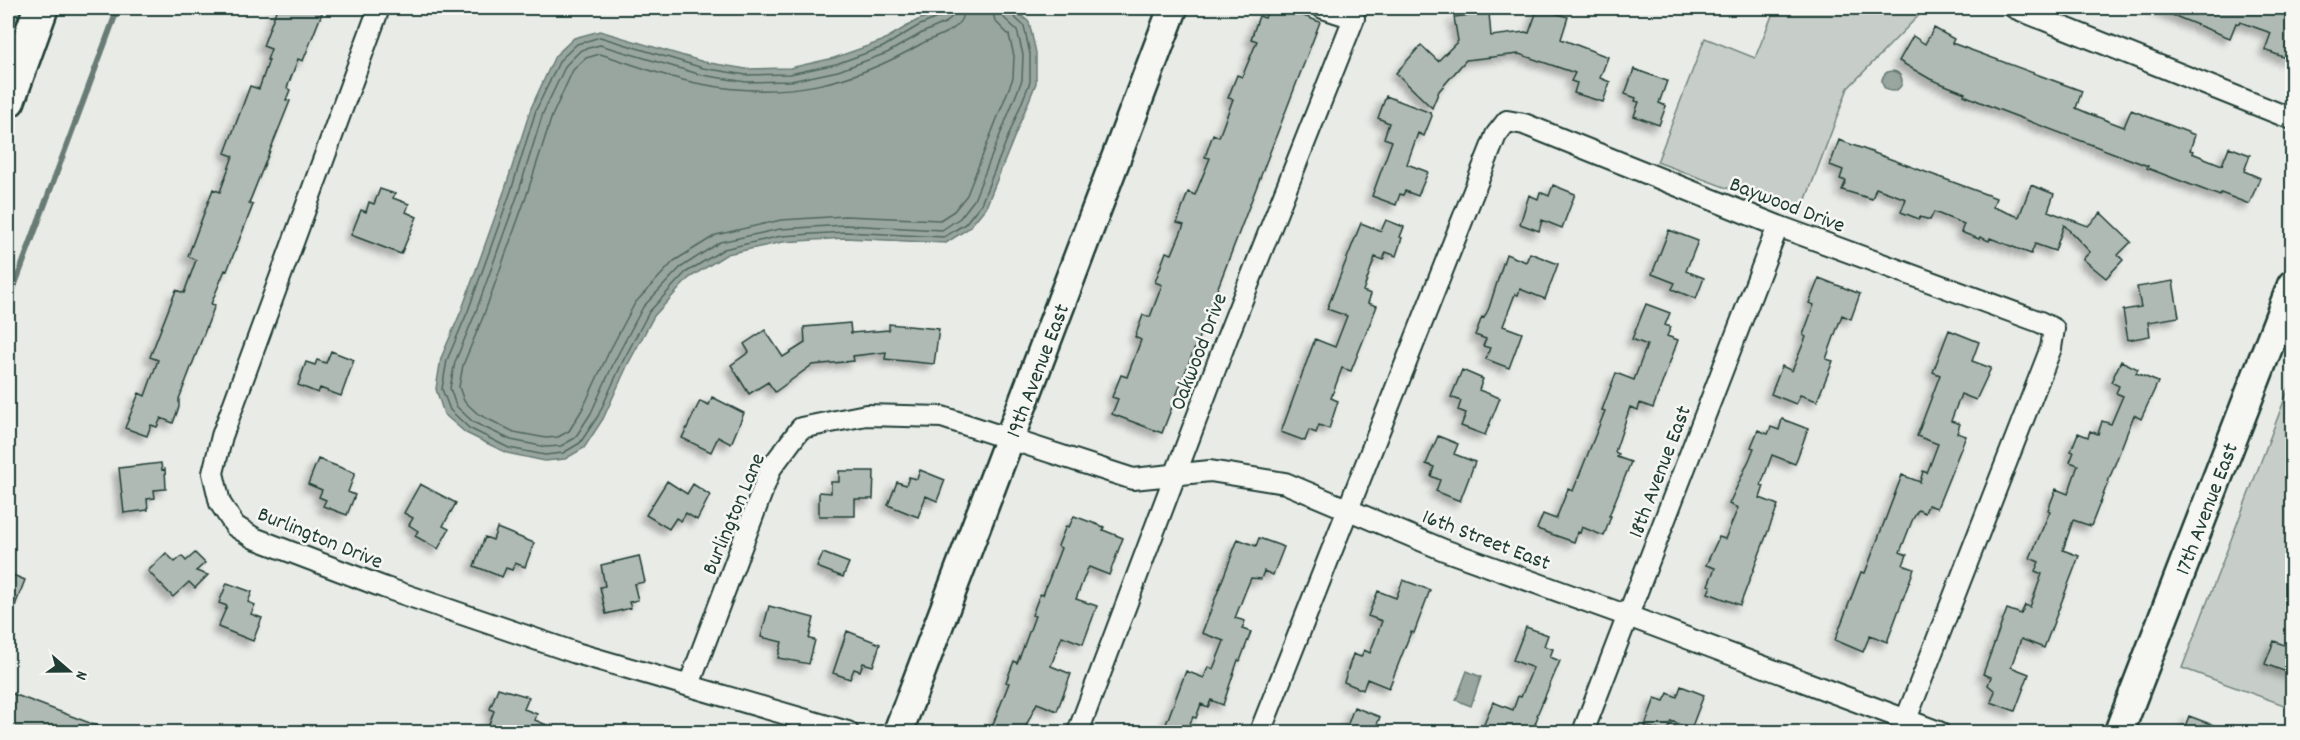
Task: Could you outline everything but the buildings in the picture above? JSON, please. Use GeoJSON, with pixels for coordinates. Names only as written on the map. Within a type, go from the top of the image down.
{"type":"FeatureCollection","features":[{"type":"Feature","properties":{"kind":"highway"},"geometry":{"type":"LineString","coordinates":[[12,88],[41,8]]}},
{"type":"Feature","properties":{"kind":"highway"},"geometry":{"type":"LineString","coordinates":[[12,88],[46,8]]}},
{"type":"Feature","properties":{"kind":"street","name":"Burlington Drive"},"geometry":{"type":"LineString","coordinates":[[379,8],[222,436],[213,473],[220,503],[235,526],[254,538],[383,587],[566,650],[848,732]]}},
{"type":"Feature","properties":{"kind":"street","name":"19th Avenue East"},"geometry":{"type":"LineString","coordinates":[[898,732],[1173,8]]}},
{"type":"Feature","properties":{"kind":"street","name":"Oakwood Drive"},"geometry":{"type":"LineString","coordinates":[[1077,732],[1354,18],[1323,8]]}},
{"type":"Feature","properties":{"kind":"street"},"geometry":{"type":"LineString","coordinates":[[2015,8],[2292,118]]}},
{"type":"Feature","properties":{"kind":"street","name":"Baywood Drive"},"geometry":{"type":"LineString","coordinates":[[1348,509],[1496,135],[1507,121],[1524,124],[1778,226],[2040,321],[2054,329],[2051,348],[1903,726]]}},
{"type":"Feature","properties":{"kind":"street","name":"18th Avenue East"},"geometry":{"type":"LineString","coordinates":[[1583,732],[1778,226]]}},
{"type":"Feature","properties":{"kind":"street","name":"17th Avenue East"},"geometry":{"type":"LineString","coordinates":[[2119,732],[2292,285]]}},
{"type":"Feature","properties":{"kind":"street","name":"Burlington Lane"},"geometry":{"type":"LineString","coordinates":[[689,685],[771,468],[801,428],[866,415],[942,417],[1009,440]]}},
{"type":"Feature","properties":{"kind":"street","name":"16th Street East"},"geometry":{"type":"LineString","coordinates":[[1009,440],[1133,479],[1210,471],[1285,483],[1444,549],[1628,616],[1903,726],[1939,732]]}},
{"type":"Feature","properties":{"kind":"street"},"geometry":{"type":"LineString","coordinates":[[1260,732],[1348,509]]}},
{"type":"Feature","properties":{"kind":"shaded area"},"geometry":{"type":"Polygon","coordinates":[[[8,8],[21,8],[8,46],[8,8]]]}},
{"type":"Feature","properties":{"kind":"shaded area"},"geometry":{"type":"Polygon","coordinates":[[[1775,8],[1926,8],[1848,88],[1800,215],[1657,162],[1705,38],[1755,58],[1775,8]]]}},
{"type":"Feature","properties":{"kind":"shaded area"},"geometry":{"type":"Polygon","coordinates":[[[2292,380],[2292,708],[2182,668],[2292,380]]]}},
{"type":"Feature","properties":{"kind":"water"},"geometry":{"type":"Polygon","coordinates":[[[947,8],[1012,8],[1029,22],[1036,53],[1036,83],[986,207],[969,228],[946,243],[845,238],[783,242],[727,254],[689,278],[654,316],[628,364],[603,419],[584,448],[565,459],[545,461],[507,453],[466,433],[444,414],[436,389],[441,358],[462,309],[531,108],[555,56],[574,38],[600,31],[704,62],[746,69],[790,68],[834,58],[882,41],[916,21],[947,8]]]}},
{"type":"Feature","properties":{"kind":"water"},"geometry":{"type":"Polygon","coordinates":[[[1892,71],[1899,74],[1902,81],[1899,88],[1892,91],[1885,88],[1882,81],[1885,74],[1892,71]]]}},
{"type":"Feature","properties":{"kind":"water"},"geometry":{"type":"Polygon","coordinates":[[[1467,671],[1481,677],[1471,706],[1456,700],[1467,671]]]}},
{"type":"Feature","properties":{"kind":"waterway"},"geometry":{"type":"LineString","coordinates":[[8,303],[118,8]]}}]}
